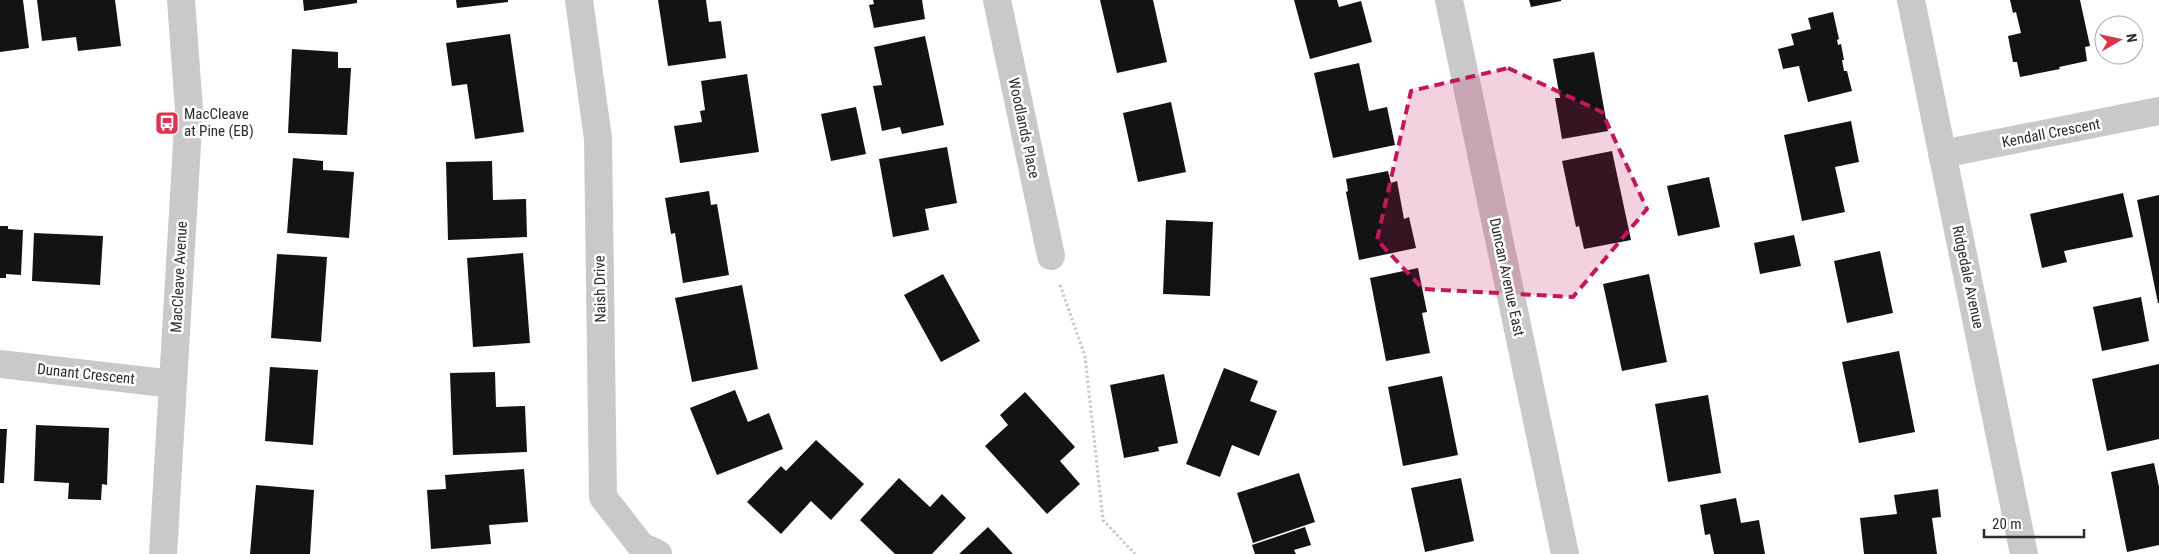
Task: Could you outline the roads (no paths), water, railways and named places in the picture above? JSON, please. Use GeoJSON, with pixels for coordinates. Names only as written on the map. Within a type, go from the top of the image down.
{"type":"FeatureCollection","features":[{"type":"Feature","properties":{"kind":"street","name":"MacCleave Avenue"},"geometry":{"type":"LineString","coordinates":[[163,554],[189,110],[181,0]]}},
{"type":"Feature","properties":{"kind":"street","name":"Naish Drive"},"geometry":{"type":"LineString","coordinates":[[579,0],[598,139],[603,497],[641,546],[658,554]]}},
{"type":"Feature","properties":{"kind":"street","name":"Woodlands Place"},"geometry":{"type":"LineString","coordinates":[[997,0],[1051,256]]}},
{"type":"Feature","properties":{"kind":"street","name":"Duncan Avenue East"},"geometry":{"type":"LineString","coordinates":[[1449,0],[1565,554]]}},
{"type":"Feature","properties":{"kind":"street","name":"Ridgedale Avenue"},"geometry":{"type":"LineString","coordinates":[[1911,0],[2024,554]]}},
{"type":"Feature","properties":{"kind":"street","name":"Kendall Crescent"},"geometry":{"type":"LineString","coordinates":[[1942,154],[2159,111]]}},
{"type":"Feature","properties":{"kind":"street","name":"Dunant Crescent"},"geometry":{"type":"LineString","coordinates":[[0,364],[173,384]]}},
{"type":"Feature","properties":{"kind":"place","name":"MacCleave at Pine (EB)"},"geometry":{"type":"Point","coordinates":[167,123]}}]}
